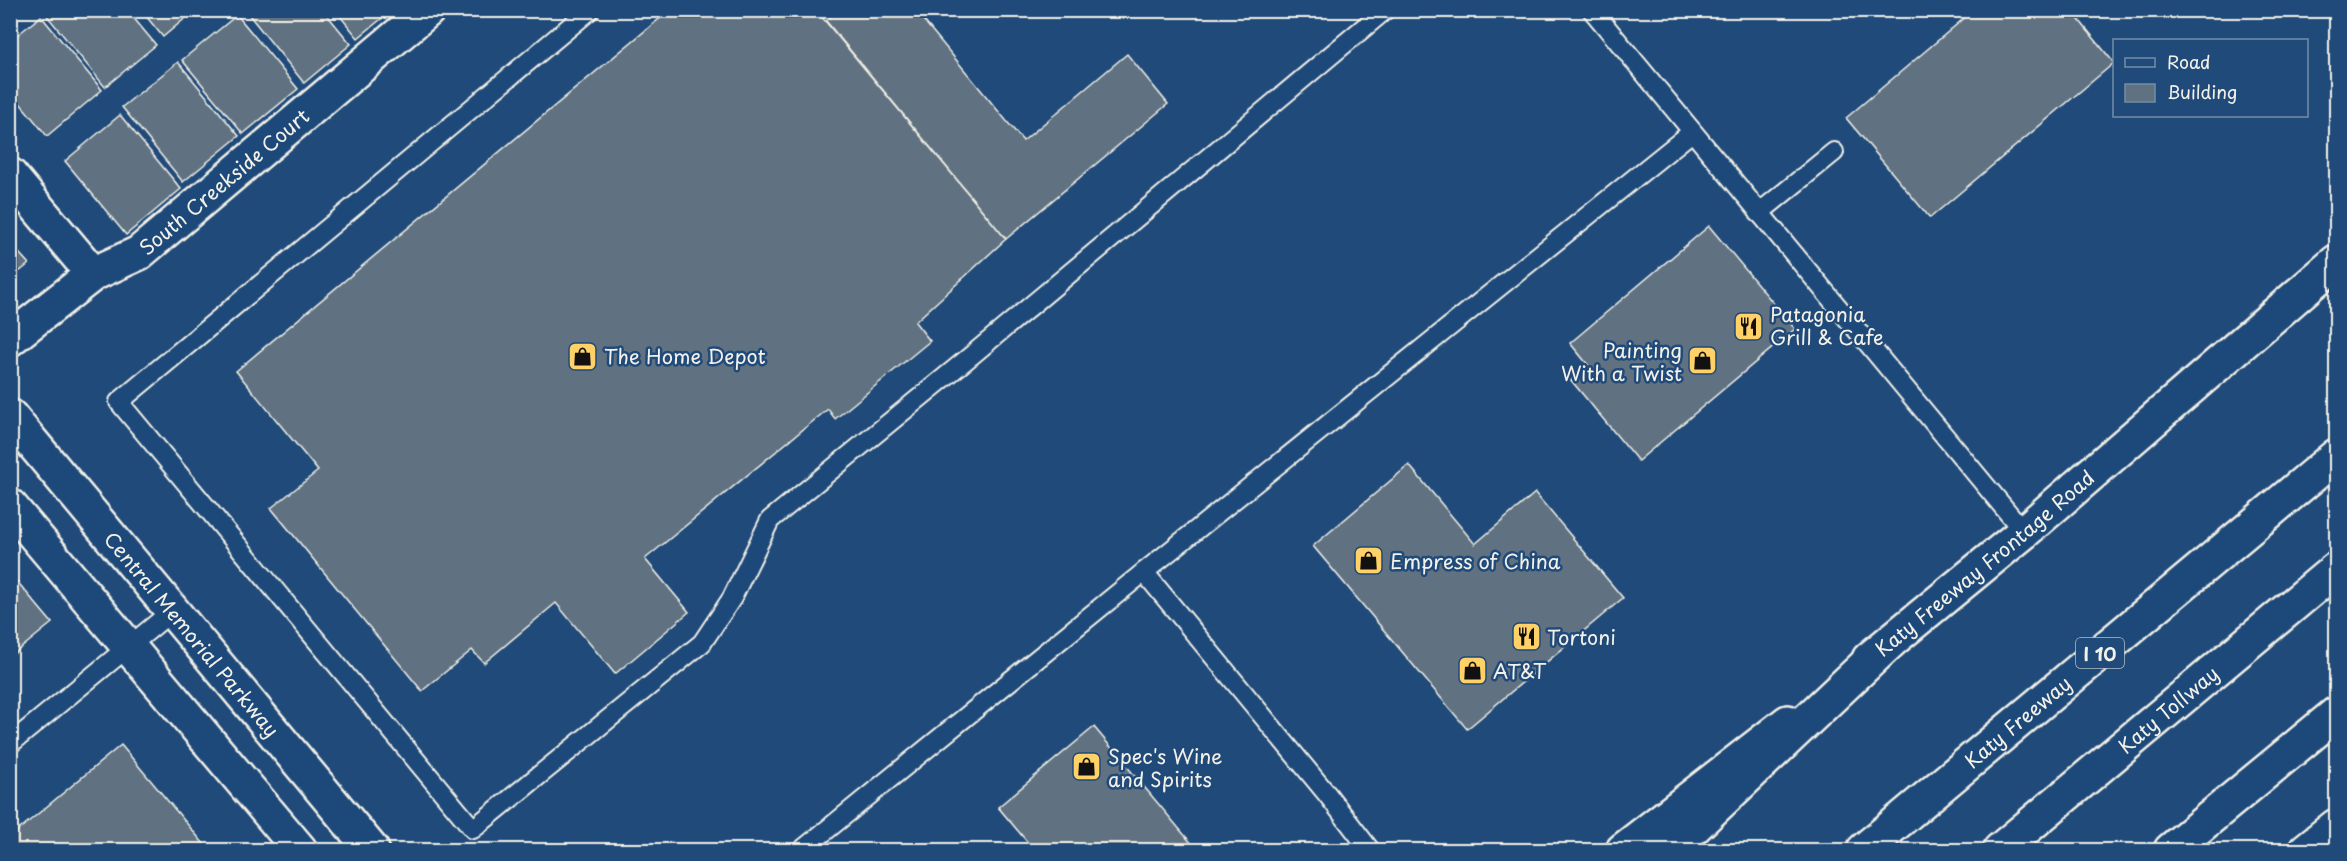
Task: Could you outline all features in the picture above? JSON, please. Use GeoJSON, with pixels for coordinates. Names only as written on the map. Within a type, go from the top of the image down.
{"type":"FeatureCollection","features":[{"type":"Feature","properties":{"kind":"main road","name":"South Creekside Court"},"geometry":{"type":"LineString","coordinates":[[10,339],[93,274],[139,253],[428,10]]}},
{"type":"Feature","properties":{"kind":"main road"},"geometry":{"type":"LineString","coordinates":[[10,176],[93,274]]}},
{"type":"Feature","properties":{"kind":"main road","name":"Katy Freeway Frontage Road"},"geometry":{"type":"LineString","coordinates":[[1623,850],[1890,642],[2024,532],[2337,262]]}},
{"type":"Feature","properties":{"kind":"main road","name":"Central Memorial Parkway"},"geometry":{"type":"LineString","coordinates":[[10,416],[372,850]]}},
{"type":"Feature","properties":{"kind":"main road","name":"Katy Freeway"},"geometry":{"type":"LineString","coordinates":[[1864,850],[2337,456]]}},
{"type":"Feature","properties":{"kind":"main road"},"geometry":{"type":"LineString","coordinates":[[10,506],[300,850]]}},
{"type":"Feature","properties":{"kind":"main road","name":"Katy Tollway"},"geometry":{"type":"LineString","coordinates":[[2001,850],[2337,569]]}},
{"type":"Feature","properties":{"kind":"main road"},"geometry":{"type":"LineString","coordinates":[[1670,850],[1890,642]]}},
{"type":"Feature","properties":{"kind":"main road"},"geometry":{"type":"LineString","coordinates":[[2171,850],[2337,714]]}},
{"type":"Feature","properties":{"kind":"main road"},"geometry":{"type":"LineString","coordinates":[[2307,850],[2337,826]]}},
{"type":"Feature","properties":{"kind":"lane"},"geometry":{"type":"LineString","coordinates":[[590,10],[119,402],[473,829],[702,643],[732,598],[770,520],[1006,327],[1385,10]]}},
{"type":"Feature","properties":{"kind":"lane"},"geometry":{"type":"LineString","coordinates":[[1592,10],[2024,532]]}},
{"type":"Feature","properties":{"kind":"lane"},"geometry":{"type":"LineString","coordinates":[[802,850],[1692,132]]}},
{"type":"Feature","properties":{"kind":"lane"},"geometry":{"type":"LineString","coordinates":[[1759,213],[1834,152]]}},
{"type":"Feature","properties":{"kind":"lane"},"geometry":{"type":"LineString","coordinates":[[1144,572],[1333,801],[1370,850]]}},
{"type":"Feature","properties":{"kind":"lane"},"geometry":{"type":"LineString","coordinates":[[10,744],[172,611]]}},
{"type":"Feature","properties":{"kind":"building"},"geometry":{"type":"Polygon","coordinates":[[[47,10],[127,10],[156,45],[105,87],[44,12],[47,10]]]}},
{"type":"Feature","properties":{"kind":"building"},"geometry":{"type":"Polygon","coordinates":[[[141,10],[195,10],[163,37],[141,10]]]}},
{"type":"Feature","properties":{"kind":"building"},"geometry":{"type":"Polygon","coordinates":[[[245,10],[323,10],[351,44],[304,83],[245,10]]]}},
{"type":"Feature","properties":{"kind":"building"},"geometry":{"type":"Polygon","coordinates":[[[335,10],[392,10],[358,38],[335,10]]]}},
{"type":"Feature","properties":{"kind":"building","name":"The Home Depot"},"geometry":{"type":"Polygon","coordinates":[[[670,10],[816,10],[1006,239],[915,322],[930,341],[835,419],[828,409],[645,559],[689,612],[615,674],[556,603],[484,663],[472,650],[422,691],[271,508],[318,471],[236,371],[670,10]]]}},
{"type":"Feature","properties":{"kind":"building"},"geometry":{"type":"Polygon","coordinates":[[[839,10],[915,10],[1023,141],[1127,54],[1168,104],[1006,239],[826,21],[839,10]]]}},
{"type":"Feature","properties":{"kind":"building"},"geometry":{"type":"Polygon","coordinates":[[[1974,10],[2071,10],[2113,62],[1930,218],[1846,118],[1974,10]]]}},
{"type":"Feature","properties":{"kind":"building"},"geometry":{"type":"Polygon","coordinates":[[[237,15],[298,89],[243,134],[182,60],[237,15]]]}},
{"type":"Feature","properties":{"kind":"building"},"geometry":{"type":"Polygon","coordinates":[[[41,16],[102,90],[47,136],[10,91],[10,41],[41,16]]]}},
{"type":"Feature","properties":{"kind":"building"},"geometry":{"type":"Polygon","coordinates":[[[178,62],[239,136],[183,182],[122,107],[178,62]]]}},
{"type":"Feature","properties":{"kind":"building"},"geometry":{"type":"Polygon","coordinates":[[[120,115],[181,189],[126,235],[65,161],[120,115]]]}},
{"type":"Feature","properties":{"kind":"building"},"geometry":{"type":"Polygon","coordinates":[[[1709,226],[1795,329],[1638,461],[1570,379],[1588,365],[1570,343],[1709,226]]]}},
{"type":"Feature","properties":{"kind":"building"},"geometry":{"type":"Polygon","coordinates":[[[10,243],[29,264],[10,279],[10,243]]]}},
{"type":"Feature","properties":{"kind":"building"},"geometry":{"type":"Polygon","coordinates":[[[1409,465],[1475,544],[1535,493],[1623,598],[1467,729],[1313,546],[1409,465]]]}},
{"type":"Feature","properties":{"kind":"building"},"geometry":{"type":"Polygon","coordinates":[[[10,573],[52,623],[10,657],[10,573]]]}},
{"type":"Feature","properties":{"kind":"building","name":"Spec's Wine and Spirits"},"geometry":{"type":"Polygon","coordinates":[[[1094,727],[1197,850],[1034,850],[998,807],[1094,727]]]}},
{"type":"Feature","properties":{"kind":"building"},"geometry":{"type":"Polygon","coordinates":[[[121,745],[209,850],[10,850],[10,837],[121,745]]]}},
{"type":"Feature","properties":{"kind":"place","name":"Patagonia Grill & Cafe"},"geometry":{"type":"Point","coordinates":[1749,326]}},
{"type":"Feature","properties":{"kind":"place","name":"The Home Depot"},"geometry":{"type":"Point","coordinates":[583,356]}},
{"type":"Feature","properties":{"kind":"place","name":"Painting With a Twist"},"geometry":{"type":"Point","coordinates":[1703,361]}},
{"type":"Feature","properties":{"kind":"place","name":"Empress of China"},"geometry":{"type":"Point","coordinates":[1369,561]}},
{"type":"Feature","properties":{"kind":"place","name":"Tortoni"},"geometry":{"type":"Point","coordinates":[1526,637]}},
{"type":"Feature","properties":{"kind":"place","name":"AT&T"},"geometry":{"type":"Point","coordinates":[1472,671]}},
{"type":"Feature","properties":{"kind":"place","name":"Spec's Wine and Spirits"},"geometry":{"type":"Point","coordinates":[1087,767]}}]}
